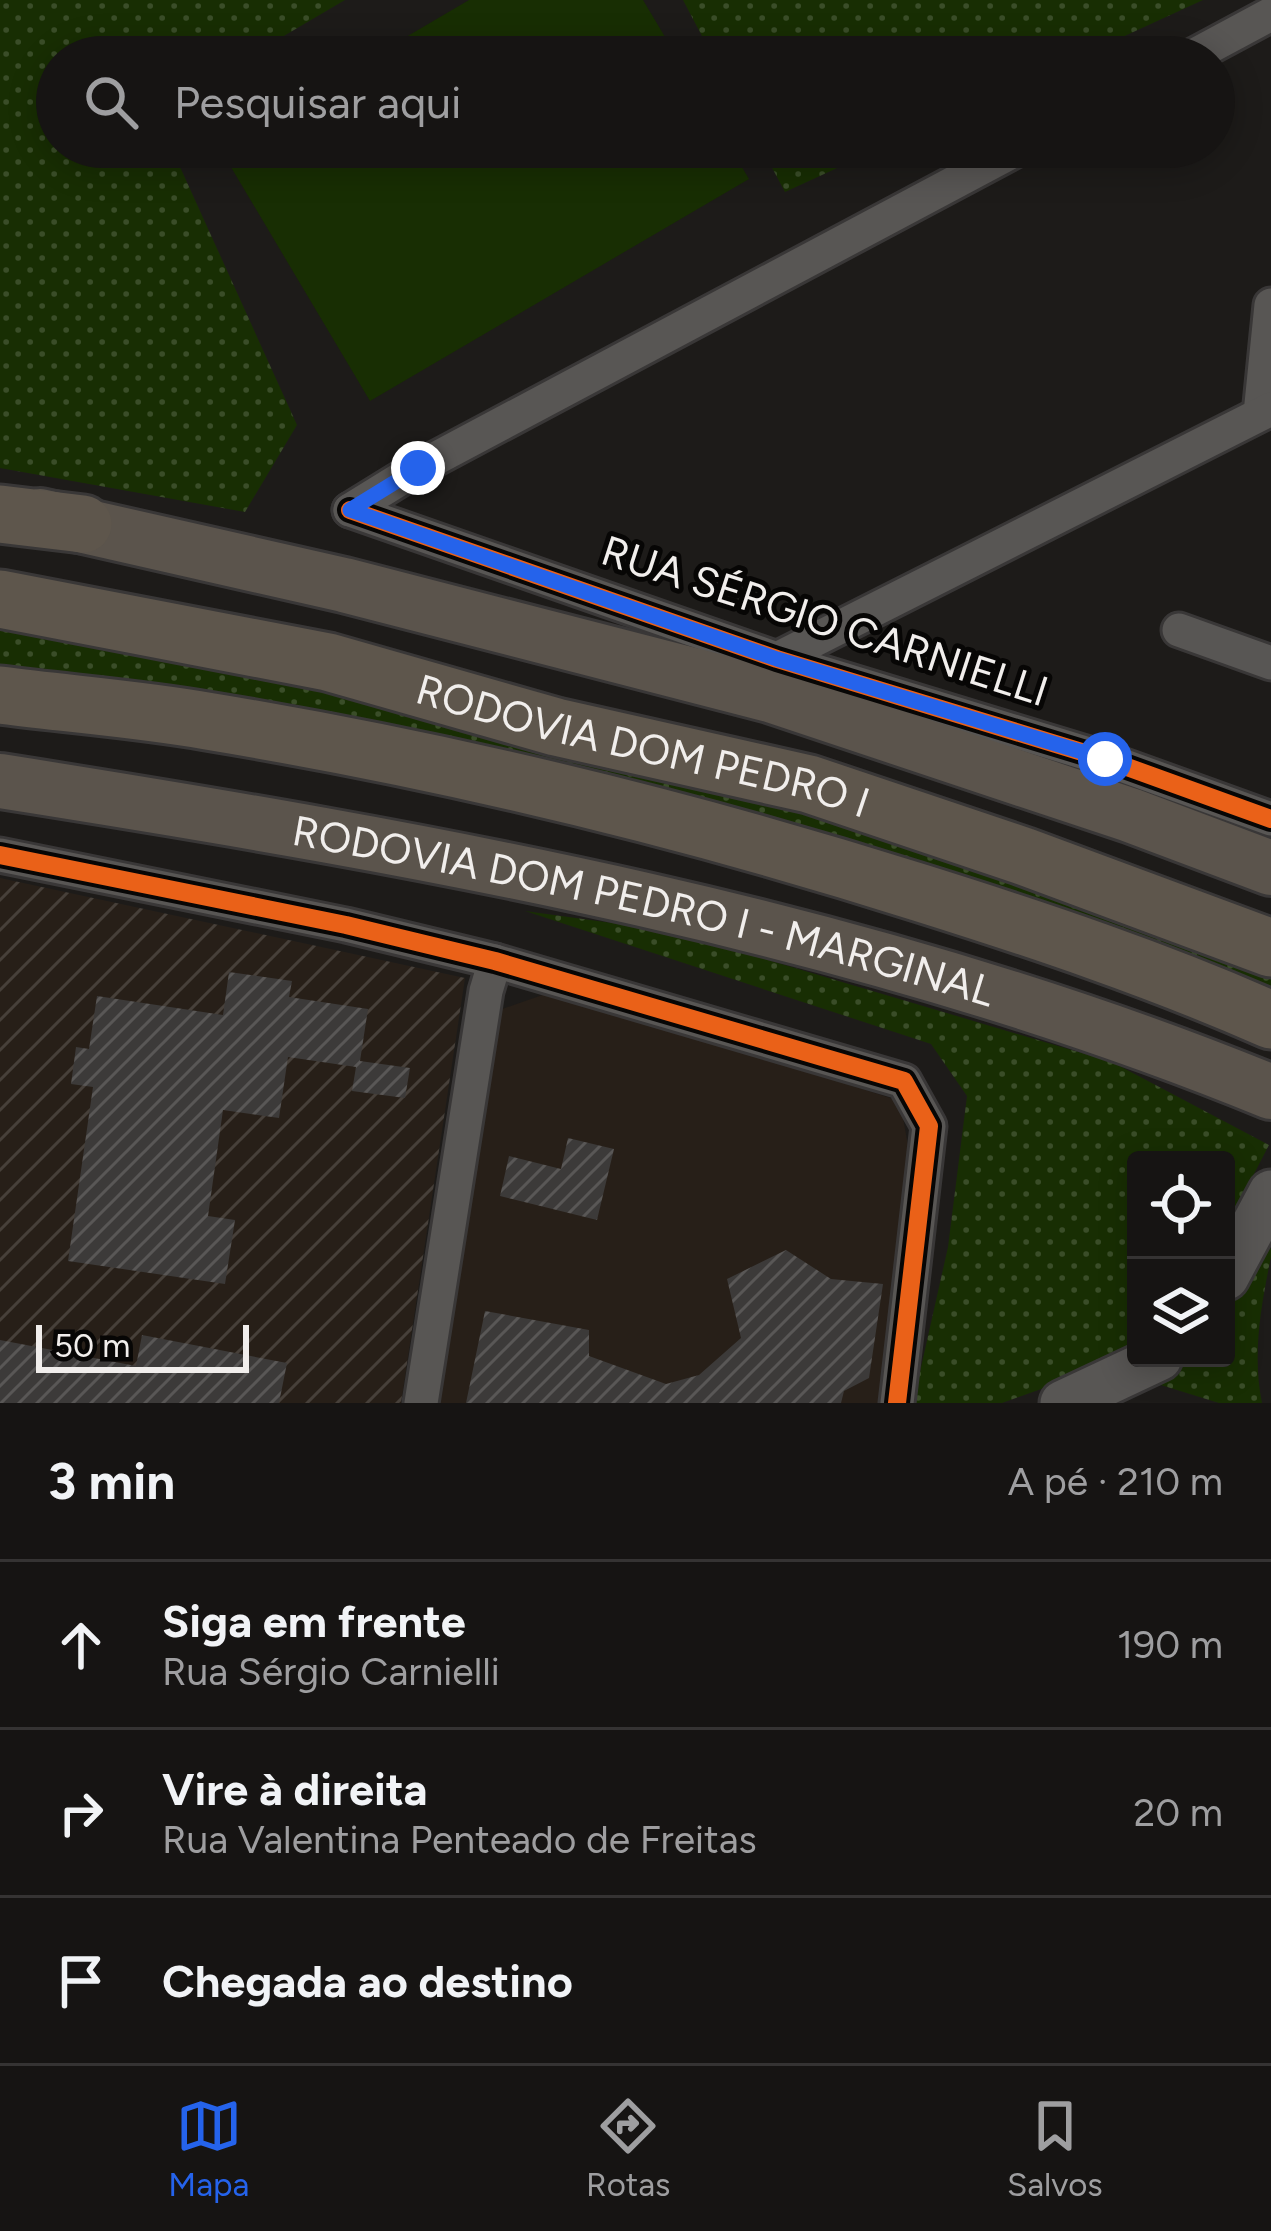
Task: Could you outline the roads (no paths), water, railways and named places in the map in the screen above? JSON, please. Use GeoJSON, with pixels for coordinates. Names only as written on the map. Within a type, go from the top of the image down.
{"type":"FeatureCollection","features":[{"type":"Feature","properties":{"kind":"highway"},"geometry":{"type":"LineString","coordinates":[[0,511],[82,524],[344,585],[770,695],[1130,815],[1271,868]]}},
{"type":"Feature","properties":{"kind":"highway","name":"RODOVIA DOM PEDRO I"},"geometry":{"type":"LineString","coordinates":[[0,599],[328,662],[556,728],[809,784],[1023,856],[1271,948]]}},
{"type":"Feature","properties":{"kind":"highway","name":"RODOVIA DOM PEDRO I"},"geometry":{"type":"LineString","coordinates":[[0,695],[205,720],[549,790],[779,848],[988,914],[1271,1019]]}},
{"type":"Feature","properties":{"kind":"highway"},"geometry":{"type":"LineString","coordinates":[[0,731],[202,755],[606,834],[779,848]]}},
{"type":"Feature","properties":{"kind":"highway","name":"RODOVIA DOM PEDRO I - MARGINAL"},"geometry":{"type":"LineString","coordinates":[[0,781],[272,824],[858,950],[1168,1050],[1271,1092]]}},
{"type":"Feature","properties":{"kind":"main road"},"geometry":{"type":"LineString","coordinates":[[1235,1260],[1271,1194]]}},
{"type":"Feature","properties":{"kind":"main road"},"geometry":{"type":"LineString","coordinates":[[1069,1400],[1140,1367]]}},
{"type":"Feature","properties":{"kind":"main road"},"geometry":{"type":"LineString","coordinates":[[1069,1400],[1152,1403]]}},
{"type":"Feature","properties":{"kind":"street"},"geometry":{"type":"LineString","coordinates":[[1230,36],[1271,14]]}},
{"type":"Feature","properties":{"kind":"street","name":"RUA SÉRGIO CARNIELLI"},"geometry":{"type":"LineString","coordinates":[[982,168],[418,468],[350,510],[777,659],[1105,759],[1271,819]]}},
{"type":"Feature","properties":{"kind":"street"},"geometry":{"type":"LineString","coordinates":[[777,659],[1266,411],[1271,305]]}},
{"type":"Feature","properties":{"kind":"street"},"geometry":{"type":"LineString","coordinates":[[1179,630],[1271,663]]}},
{"type":"Feature","properties":{"kind":"street"},"geometry":{"type":"LineString","coordinates":[[0,855],[346,925],[494,962],[904,1082],[929,1126],[897,1403]]}},
{"type":"Feature","properties":{"kind":"street"},"geometry":{"type":"LineString","coordinates":[[421,1403],[494,962]]}}]}
